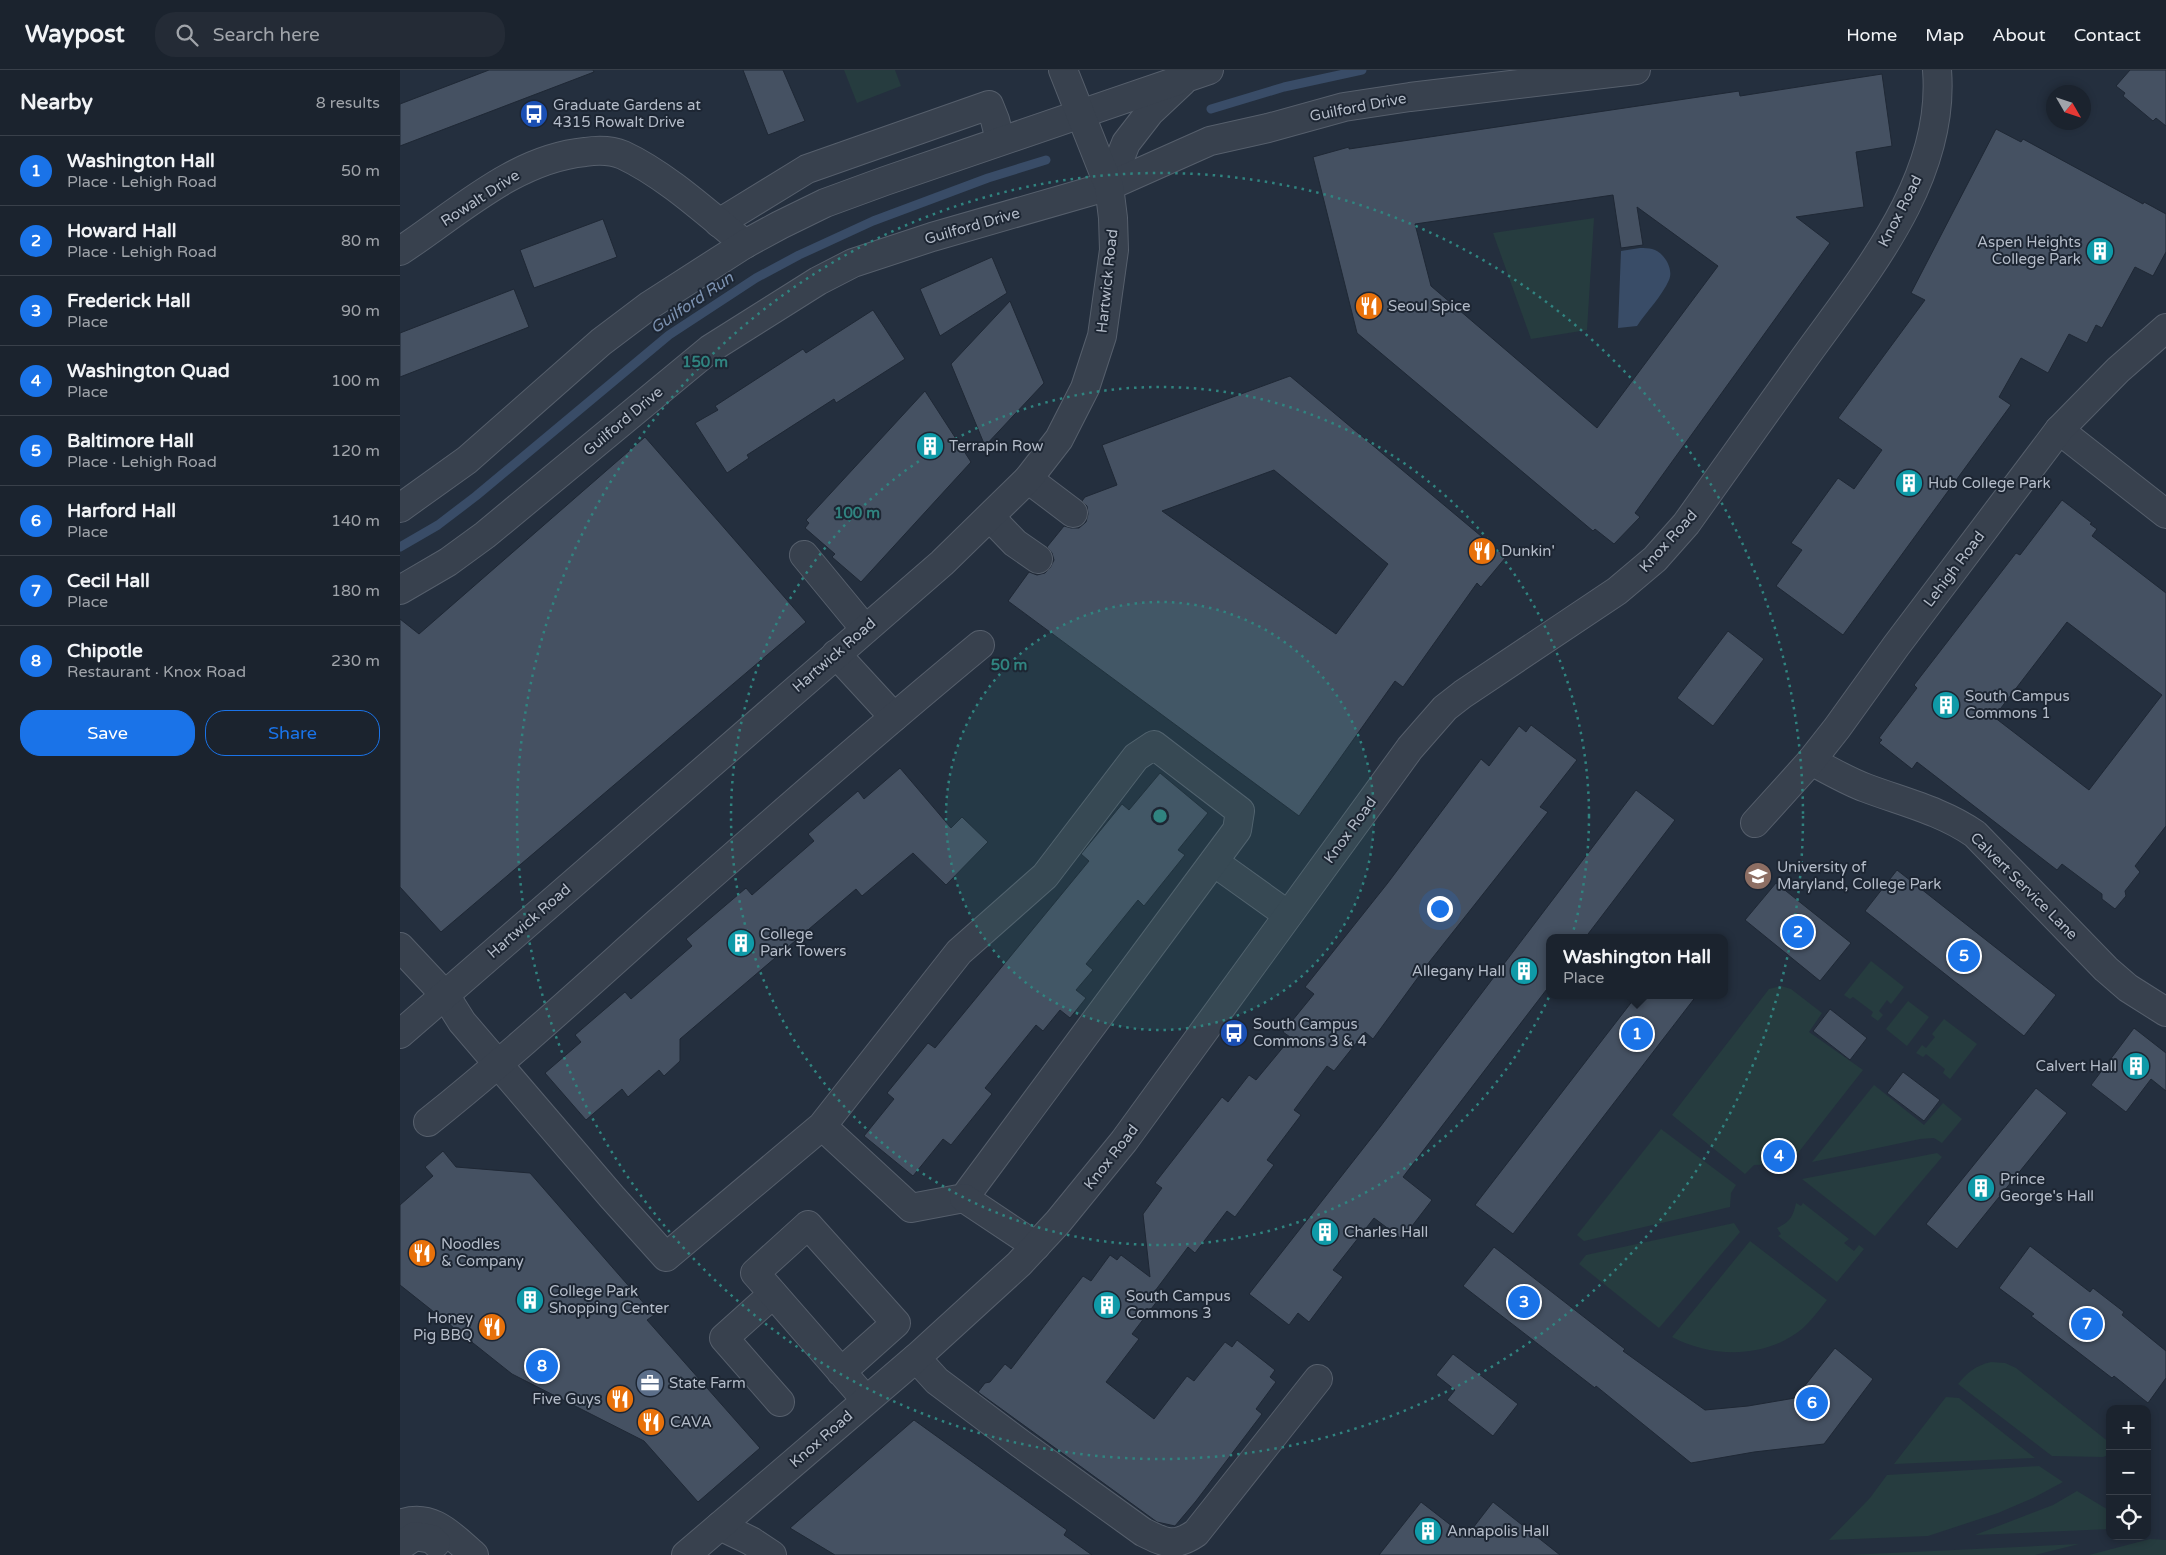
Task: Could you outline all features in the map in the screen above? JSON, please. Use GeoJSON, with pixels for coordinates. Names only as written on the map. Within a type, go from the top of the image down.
{"type":"FeatureCollection","features":[{"type":"Feature","properties":{"kind":"street","name":"Hartwick Road"},"geometry":{"type":"LineString","coordinates":[[400,1034],[942,562],[1028,479],[1059,439],[1083,393],[1102,336],[1114,250],[1114,218],[1109,186],[1063,70]]}},
{"type":"Feature","properties":{"kind":"street","name":"Guilford Drive"},"geometry":{"type":"LineString","coordinates":[[400,590],[448,562],[485,535],[710,349],[818,281],[853,263],[1109,186],[1210,141],[1268,128],[1344,107],[1410,97],[1636,70]]}},
{"type":"Feature","properties":{"kind":"street","name":"Knox Road"},"geometry":{"type":"LineString","coordinates":[[686,1555],[916,1358],[1019,1264],[1036,1246],[1090,1185],[1124,1141],[1410,748],[1445,708],[1617,591],[1655,559],[1686,524],[1854,289],[1896,225],[1920,176],[1934,124],[1937,70]]}},
{"type":"Feature","properties":{"kind":"street"},"geometry":{"type":"LineString","coordinates":[[400,508],[467,460],[601,342],[650,305],[745,244],[825,203],[1000,140],[1199,73]]}},
{"type":"Feature","properties":{"kind":"street"},"geometry":{"type":"LineString","coordinates":[[1109,186],[1126,143],[1150,112],[1199,73]]}},
{"type":"Feature","properties":{"kind":"street"},"geometry":{"type":"LineString","coordinates":[[720,223],[808,169],[989,106],[1000,140]]}},
{"type":"Feature","properties":{"kind":"street","name":"Rowalt Drive"},"geometry":{"type":"LineString","coordinates":[[400,251],[514,174],[568,154],[599,150],[621,154],[651,171],[745,244]]}},
{"type":"Feature","properties":{"kind":"street","name":"Lehigh Road"},"geometry":{"type":"LineString","coordinates":[[1755,823],[1811,761],[2059,430],[2118,370],[2166,328]]}},
{"type":"Feature","properties":{"kind":"street"},"geometry":{"type":"LineString","coordinates":[[2059,430],[2166,514]]}},
{"type":"Feature","properties":{"kind":"street"},"geometry":{"type":"LineString","coordinates":[[1028,479],[1073,513]]}},
{"type":"Feature","properties":{"kind":"street"},"geometry":{"type":"LineString","coordinates":[[990,517],[1015,543],[1038,559]]}},
{"type":"Feature","properties":{"kind":"street"},"geometry":{"type":"LineString","coordinates":[[804,555],[865,628]]}},
{"type":"Feature","properties":{"kind":"street"},"geometry":{"type":"LineString","coordinates":[[428,1122],[499,1065],[718,869],[980,645]]}},
{"type":"Feature","properties":{"kind":"street"},"geometry":{"type":"LineString","coordinates":[[836,654],[894,717]]}},
{"type":"Feature","properties":{"kind":"street"},"geometry":{"type":"LineString","coordinates":[[400,947],[445,995],[462,1022],[612,1197],[666,1256],[822,1126],[959,952],[1045,876],[1136,757],[1154,745],[1240,811],[1237,830],[964,1198],[911,1208],[822,1126]]}},
{"type":"Feature","properties":{"kind":"street","name":"Calvert Service Lane"},"geometry":{"type":"LineString","coordinates":[[1811,761],[1864,787],[1940,814],[1975,834],[2106,969],[2128,988],[2166,1012]]}},
{"type":"Feature","properties":{"kind":"street"},"geometry":{"type":"LineString","coordinates":[[1214,862],[1288,915]]}},
{"type":"Feature","properties":{"kind":"street"},"geometry":{"type":"LineString","coordinates":[[964,1198],[1036,1246]]}},
{"type":"Feature","properties":{"kind":"street"},"geometry":{"type":"LineString","coordinates":[[841,1372],[896,1323],[808,1225],[755,1273],[774,1294],[841,1372],[866,1400]]}},
{"type":"Feature","properties":{"kind":"street"},"geometry":{"type":"LineString","coordinates":[[774,1294],[724,1338],[780,1402]]}},
{"type":"Feature","properties":{"kind":"street"},"geometry":{"type":"LineString","coordinates":[[916,1358],[937,1381],[1021,1444],[1143,1532],[1164,1543],[1177,1543],[1196,1533],[1318,1379]]}},
{"type":"Feature","properties":{"kind":"street"},"geometry":{"type":"LineString","coordinates":[[400,1524],[410,1520],[427,1521],[442,1528],[474,1555]]}},
{"type":"Feature","properties":{"kind":"street"},"geometry":{"type":"LineString","coordinates":[[720,1526],[751,1541],[772,1555]]}},
{"type":"Feature","properties":{"kind":"street"},"geometry":{"type":"LineString","coordinates":[[400,1546],[415,1536],[432,1539],[451,1555]]}},
{"type":"Feature","properties":{"kind":"street"},"geometry":{"type":"LineString","coordinates":[[413,1555],[416,1551],[427,1551],[431,1555]]}},
{"type":"Feature","properties":{"kind":"green space"},"geometry":{"type":"Polygon","coordinates":[[[844,70],[895,70],[901,86],[857,103],[844,70]]]}},
{"type":"Feature","properties":{"kind":"green space"},"geometry":{"type":"Polygon","coordinates":[[[1594,218],[1587,330],[1531,339],[1493,233],[1594,218]]]}},
{"type":"Feature","properties":{"kind":"green space"},"geometry":{"type":"Polygon","coordinates":[[[1871,961],[1904,987],[1891,1004],[1887,1000],[1879,1011],[1883,1015],[1878,1021],[1871,1016],[1873,1012],[1853,997],[1850,999],[1844,995],[1871,961]]]}},
{"type":"Feature","properties":{"kind":"green space"},"geometry":{"type":"Polygon","coordinates":[[[1781,986],[1791,989],[1822,1013],[1809,1032],[1863,1070],[1787,1167],[1781,1164],[1754,1165],[1745,1174],[1672,1115],[1769,989],[1781,986]]]}},
{"type":"Feature","properties":{"kind":"green space"},"geometry":{"type":"Polygon","coordinates":[[[1908,1001],[1929,1017],[1907,1046],[1886,1029],[1908,1001]]]}},
{"type":"Feature","properties":{"kind":"green space"},"geometry":{"type":"Polygon","coordinates":[[[1944,1019],[1977,1044],[1950,1079],[1943,1073],[1945,1069],[1926,1054],[1923,1057],[1916,1053],[1922,1045],[1926,1048],[1935,1037],[1932,1034],[1944,1019]]]}},
{"type":"Feature","properties":{"kind":"green space"},"geometry":{"type":"Polygon","coordinates":[[[1874,1085],[1924,1125],[1943,1103],[1962,1119],[1942,1143],[1934,1138],[1920,1139],[1812,1162],[1874,1085]]]}},
{"type":"Feature","properties":{"kind":"green space"},"geometry":{"type":"Polygon","coordinates":[[[1661,1129],[1736,1185],[1731,1193],[1730,1207],[1584,1241],[1577,1235],[1661,1129]]]}},
{"type":"Feature","properties":{"kind":"green space"},"geometry":{"type":"Polygon","coordinates":[[[1937,1153],[1942,1157],[1875,1236],[1802,1179],[1937,1153]]]}},
{"type":"Feature","properties":{"kind":"green space"},"geometry":{"type":"Polygon","coordinates":[[[1796,1203],[1801,1206],[1803,1203],[1849,1239],[1844,1243],[1854,1251],[1859,1245],[1864,1249],[1837,1282],[1778,1236],[1781,1234],[1777,1228],[1785,1224],[1790,1218],[1796,1203]]]}},
{"type":"Feature","properties":{"kind":"green space"},"geometry":{"type":"Polygon","coordinates":[[[1734,1223],[1740,1232],[1659,1328],[1579,1264],[1586,1255],[1734,1223]]]}},
{"type":"Feature","properties":{"kind":"green space"},"geometry":{"type":"Polygon","coordinates":[[[1750,1241],[1827,1300],[1815,1315],[1802,1329],[1787,1339],[1772,1346],[1755,1350],[1721,1352],[1704,1349],[1672,1337],[1750,1241]]]}},
{"type":"Feature","properties":{"kind":"green space"},"geometry":{"type":"Polygon","coordinates":[[[1991,1362],[2005,1363],[2016,1368],[2106,1440],[2106,1456],[2052,1456],[1958,1384],[1980,1365],[1991,1362]]]}},
{"type":"Feature","properties":{"kind":"green space"},"geometry":{"type":"Polygon","coordinates":[[[1946,1397],[1959,1398],[2035,1458],[1894,1464],[1946,1397]]]}},
{"type":"Feature","properties":{"kind":"green space"},"geometry":{"type":"Polygon","coordinates":[[[2039,1466],[2063,1482],[2033,1498],[1998,1513],[1928,1536],[1829,1540],[1870,1498],[1887,1475],[2039,1466]]]}},
{"type":"Feature","properties":{"kind":"green space"},"geometry":{"type":"Polygon","coordinates":[[[2077,1491],[2106,1509],[2106,1529],[1975,1535],[2053,1505],[2077,1491]]]}},
{"type":"Feature","properties":{"kind":"green space"},"geometry":{"type":"Polygon","coordinates":[[[2151,1539],[2166,1540],[2166,1555],[2089,1555],[2151,1539]]]}},
{"type":"Feature","properties":{"kind":"green space"},"geometry":{"type":"Polygon","coordinates":[[[2079,1544],[2035,1555],[1848,1555],[2079,1544]]]}},
{"type":"Feature","properties":{"kind":"water"},"geometry":{"type":"Polygon","coordinates":[[[1640,248],[1652,249],[1664,257],[1669,266],[1669,280],[1637,326],[1618,328],[1621,251],[1640,248]]]}},
{"type":"Feature","properties":{"kind":"building"},"geometry":{"type":"Polygon","coordinates":[[[489,70],[593,70],[594,72],[400,146],[400,104],[489,70]]]}},
{"type":"Feature","properties":{"kind":"building"},"geometry":{"type":"Polygon","coordinates":[[[743,70],[783,70],[805,121],[768,135],[743,70]]]}},
{"type":"Feature","properties":{"kind":"building"},"geometry":{"type":"Polygon","coordinates":[[[2130,70],[2166,70],[2166,126],[2156,118],[2153,121],[2123,96],[2125,93],[2116,86],[2130,70]]]}},
{"type":"Feature","properties":{"kind":"building"},"geometry":{"type":"Polygon","coordinates":[[[1882,74],[1892,146],[1856,152],[1864,207],[1796,217],[1830,243],[1635,513],[1640,517],[1614,544],[1595,529],[1593,531],[1357,333],[1313,157],[1349,147],[1349,149],[1739,91],[1740,96],[1882,74]],[[1613,195],[1415,224],[1431,286],[1597,428],[1718,266],[1637,207],[1643,245],[1621,248],[1613,195]]]}},
{"type":"Feature","properties":{"kind":"building"},"geometry":{"type":"Polygon","coordinates":[[[1996,129],[2021,142],[2023,139],[2143,204],[2144,202],[2166,214],[2166,252],[2153,276],[2135,267],[2102,328],[2096,325],[2087,343],[2069,334],[2048,373],[2021,358],[1999,397],[2011,405],[1843,635],[1776,586],[1802,550],[1791,543],[1838,478],[1854,489],[1882,450],[1838,418],[1925,300],[1911,293],[1996,129]]]}},
{"type":"Feature","properties":{"kind":"building"},"geometry":{"type":"Polygon","coordinates":[[[603,219],[617,257],[534,288],[520,250],[603,219]]]}},
{"type":"Feature","properties":{"kind":"building"},"geometry":{"type":"Polygon","coordinates":[[[992,257],[1007,293],[940,336],[920,289],[992,257]]]}},
{"type":"Feature","properties":{"kind":"building"},"geometry":{"type":"Polygon","coordinates":[[[514,289],[529,327],[400,377],[400,333],[514,289]]]}},
{"type":"Feature","properties":{"kind":"building"},"geometry":{"type":"Polygon","coordinates":[[[1010,301],[1044,383],[985,446],[951,364],[1010,301]]]}},
{"type":"Feature","properties":{"kind":"building"},"geometry":{"type":"Polygon","coordinates":[[[873,310],[905,359],[836,403],[834,399],[747,455],[749,458],[727,473],[695,423],[718,410],[715,406],[803,349],[806,353],[873,310]]]}},
{"type":"Feature","properties":{"kind":"building"},"geometry":{"type":"Polygon","coordinates":[[[1290,376],[1506,557],[1481,587],[1477,583],[1403,687],[1395,681],[1299,816],[1008,601],[1029,572],[1037,575],[1045,573],[1050,568],[1054,560],[1052,553],[1047,547],[1064,526],[1079,528],[1086,522],[1087,506],[1082,501],[1085,497],[1117,485],[1102,445],[1290,376]],[[1274,470],[1162,511],[1336,634],[1388,564],[1274,470]]]}},
{"type":"Feature","properties":{"kind":"building"},"geometry":{"type":"Polygon","coordinates":[[[925,391],[971,462],[861,582],[832,557],[835,554],[805,528],[809,523],[806,520],[925,391]]]}},
{"type":"Feature","properties":{"kind":"building"},"geometry":{"type":"Polygon","coordinates":[[[645,437],[806,622],[441,932],[400,887],[400,619],[419,634],[645,437]]]}},
{"type":"Feature","properties":{"kind":"building","name":"South Campus Commons 1"},"geometry":{"type":"Polygon","coordinates":[[[2062,500],[2097,529],[2092,536],[2166,593],[2166,826],[2135,866],[2140,872],[2125,891],[2126,896],[2115,909],[2102,899],[2102,894],[2062,864],[2057,870],[1917,762],[1912,769],[1879,743],[1882,740],[1879,738],[1917,688],[1914,685],[2016,553],[2020,555],[2062,500]],[[2067,622],[1994,717],[2089,790],[2162,695],[2067,622]]]}},
{"type":"Feature","properties":{"kind":"building"},"geometry":{"type":"Polygon","coordinates":[[[1728,631],[1764,659],[1713,726],[1677,698],[1728,631]]]}},
{"type":"Feature","properties":{"kind":"building"},"geometry":{"type":"Polygon","coordinates":[[[1531,725],[1577,760],[1540,807],[1548,812],[1430,961],[1373,1039],[1365,1032],[1334,1071],[1327,1066],[1294,1110],[1301,1115],[1267,1160],[1274,1165],[1235,1217],[1227,1211],[1195,1253],[1188,1247],[1155,1291],[1161,1296],[1132,1334],[1139,1339],[1106,1382],[1154,1419],[1187,1376],[1194,1381],[1225,1342],[1232,1347],[1237,1340],[1275,1370],[1270,1377],[1276,1382],[1256,1409],[1262,1414],[1196,1501],[1175,1526],[1157,1522],[978,1392],[985,1383],[990,1382],[1005,1364],[1011,1369],[1083,1276],[1091,1281],[1110,1255],[1117,1260],[1121,1255],[1150,1277],[1143,1214],[1162,1188],[1155,1183],[1222,1097],[1228,1102],[1249,1075],[1256,1080],[1285,1045],[1290,1037],[1283,1032],[1314,994],[1305,987],[1387,884],[1481,759],[1489,766],[1519,726],[1526,732],[1531,725]]]}},
{"type":"Feature","properties":{"kind":"building","name":"College Park Towers"},"geometry":{"type":"Polygon","coordinates":[[[900,768],[951,828],[962,817],[988,842],[946,885],[913,853],[862,896],[856,889],[680,1039],[680,1061],[664,1076],[659,1070],[628,1097],[622,1089],[586,1120],[545,1073],[581,1042],[575,1035],[625,992],[631,999],[692,946],[686,939],[746,888],[752,895],[814,841],[808,834],[858,791],[864,799],[900,768]]]}},
{"type":"Feature","properties":{"kind":"building"},"geometry":{"type":"Polygon","coordinates":[[[1160,773],[1208,813],[1178,850],[1185,855],[1144,906],[1138,900],[1086,964],[1093,970],[1076,990],[1086,998],[1070,1018],[1060,1010],[1043,1031],[1036,1025],[985,1088],[992,1094],[951,1145],[943,1139],[913,1176],[864,1136],[894,1099],[887,1093],[928,1043],[935,1048],[1089,861],[1081,854],[1122,804],[1129,810],[1160,773]]]}},
{"type":"Feature","properties":{"kind":"building"},"geometry":{"type":"Polygon","coordinates":[[[1636,790],[1675,820],[1588,934],[1546,934],[1546,990],[1403,1177],[1432,1200],[1402,1239],[1374,1218],[1333,1270],[1343,1277],[1309,1322],[1298,1313],[1289,1325],[1249,1294],[1380,1127],[1636,790]]]}},
{"type":"Feature","properties":{"kind":"building"},"geometry":{"type":"Polygon","coordinates":[[[1897,870],[2056,995],[2024,1036],[1865,911],[1897,870]]]}},
{"type":"Feature","properties":{"kind":"building"},"geometry":{"type":"Polygon","coordinates":[[[1776,883],[1851,943],[1820,981],[1745,920],[1776,883]]]}},
{"type":"Feature","properties":{"kind":"building"},"geometry":{"type":"Polygon","coordinates":[[[1634,999],[1694,999],[1513,1234],[1475,1205],[1634,999]]]}},
{"type":"Feature","properties":{"kind":"building"},"geometry":{"type":"Polygon","coordinates":[[[1830,1009],[1867,1038],[1850,1060],[1813,1031],[1830,1009]]]}},
{"type":"Feature","properties":{"kind":"building","name":"Calvert Hall"},"geometry":{"type":"Polygon","coordinates":[[[2134,1028],[2166,1053],[2166,1091],[2151,1079],[2126,1112],[2091,1085],[2134,1028]]]}},
{"type":"Feature","properties":{"kind":"building"},"geometry":{"type":"Polygon","coordinates":[[[1903,1072],[1940,1100],[1924,1121],[1887,1093],[1903,1072]]]}},
{"type":"Feature","properties":{"kind":"building","name":"Prince George's Hall"},"geometry":{"type":"Polygon","coordinates":[[[2036,1088],[2067,1113],[1957,1249],[1926,1224],[2036,1088]]]}},
{"type":"Feature","properties":{"kind":"building","name":"College Park Shopping Center"},"geometry":{"type":"Polygon","coordinates":[[[443,1151],[456,1167],[530,1173],[654,1315],[647,1320],[760,1448],[698,1502],[644,1441],[512,1374],[400,1285],[400,1205],[433,1176],[425,1167],[443,1151]]]}},
{"type":"Feature","properties":{"kind":"building"},"geometry":{"type":"Polygon","coordinates":[[[2030,1246],[2090,1292],[2093,1288],[2124,1312],[2122,1315],[2166,1351],[2166,1378],[2148,1403],[2031,1316],[2034,1314],[1999,1288],[2030,1246]]]}},
{"type":"Feature","properties":{"kind":"building"},"geometry":{"type":"Polygon","coordinates":[[[1494,1247],[1625,1349],[1623,1351],[1705,1410],[1748,1406],[1795,1398],[1835,1348],[1873,1379],[1824,1444],[1754,1452],[1691,1463],[1596,1386],[1595,1388],[1463,1286],[1494,1247]]]}},
{"type":"Feature","properties":{"kind":"building"},"geometry":{"type":"Polygon","coordinates":[[[1453,1354],[1518,1404],[1493,1436],[1447,1400],[1455,1390],[1436,1375],[1453,1354]]]}},
{"type":"Feature","properties":{"kind":"building"},"geometry":{"type":"Polygon","coordinates":[[[914,1420],[1067,1530],[1064,1535],[1092,1555],[835,1555],[790,1528],[914,1420]]]}},
{"type":"Feature","properties":{"kind":"building","name":"Annapolis Hall"},"geometry":{"type":"Polygon","coordinates":[[[1421,1502],[1466,1537],[1493,1502],[1560,1555],[1379,1555],[1421,1502]]]}},
{"type":"Feature","properties":{"kind":"waterway","name":"Guilford Run"},"geometry":{"type":"LineString","coordinates":[[1211,109],[1284,87],[1362,70]]}},
{"type":"Feature","properties":{"kind":"waterway","name":"Guilford Run"},"geometry":{"type":"LineString","coordinates":[[400,547],[438,525],[476,496],[669,335],[756,278],[799,255],[873,221],[988,178],[1046,160]]}},
{"type":"Feature","properties":{"kind":"place","name":"Graduate Gardens at 4315 Rowalt Drive"},"geometry":{"type":"Point","coordinates":[534,114]}},
{"type":"Feature","properties":{"kind":"place","name":"Aspen Heights College Park"},"geometry":{"type":"Point","coordinates":[2100,251]}},
{"type":"Feature","properties":{"kind":"place","name":"Seoul Spice"},"geometry":{"type":"Point","coordinates":[1369,306]}},
{"type":"Feature","properties":{"kind":"place","name":"Terrapin Row"},"geometry":{"type":"Point","coordinates":[930,446]}},
{"type":"Feature","properties":{"kind":"place","name":"Hub College Park"},"geometry":{"type":"Point","coordinates":[1909,483]}},
{"type":"Feature","properties":{"kind":"place","name":"Dunkin'"},"geometry":{"type":"Point","coordinates":[1482,551]}},
{"type":"Feature","properties":{"kind":"place","name":"South Campus Commons 1"},"geometry":{"type":"Point","coordinates":[1946,705]}},
{"type":"Feature","properties":{"kind":"place","name":"University of Maryland, College Park"},"geometry":{"type":"Point","coordinates":[1758,876]}},
{"type":"Feature","properties":{"kind":"place","name":"Howard Hall"},"geometry":{"type":"Point","coordinates":[1798,932]}},
{"type":"Feature","properties":{"kind":"place","name":"College Park Towers"},"geometry":{"type":"Point","coordinates":[741,943]}},
{"type":"Feature","properties":{"kind":"place","name":"Baltimore Hall"},"geometry":{"type":"Point","coordinates":[1964,956]}},
{"type":"Feature","properties":{"kind":"place","name":"Allegany Hall"},"geometry":{"type":"Point","coordinates":[1524,971]}},
{"type":"Feature","properties":{"kind":"place","name":"South Campus Commons 3 & 4"},"geometry":{"type":"Point","coordinates":[1234,1033]}},
{"type":"Feature","properties":{"kind":"place","name":"Washington Hall"},"geometry":{"type":"Point","coordinates":[1637,1034]}},
{"type":"Feature","properties":{"kind":"place","name":"Calvert Hall"},"geometry":{"type":"Point","coordinates":[2136,1066]}},
{"type":"Feature","properties":{"kind":"place","name":"Washington Quad"},"geometry":{"type":"Point","coordinates":[1779,1156]}},
{"type":"Feature","properties":{"kind":"place","name":"Prince George's Hall"},"geometry":{"type":"Point","coordinates":[1981,1188]}},
{"type":"Feature","properties":{"kind":"place","name":"Charles Hall"},"geometry":{"type":"Point","coordinates":[1325,1232]}},
{"type":"Feature","properties":{"kind":"place","name":"Noodles & Company"},"geometry":{"type":"Point","coordinates":[422,1253]}},
{"type":"Feature","properties":{"kind":"place","name":"College Park Shopping Center"},"geometry":{"type":"Point","coordinates":[530,1300]}},
{"type":"Feature","properties":{"kind":"place","name":"Frederick Hall"},"geometry":{"type":"Point","coordinates":[1524,1302]}},
{"type":"Feature","properties":{"kind":"place","name":"South Campus Commons 3"},"geometry":{"type":"Point","coordinates":[1107,1305]}},
{"type":"Feature","properties":{"kind":"place","name":"Cecil Hall"},"geometry":{"type":"Point","coordinates":[2087,1324]}},
{"type":"Feature","properties":{"kind":"place","name":"Honey Pig BBQ"},"geometry":{"type":"Point","coordinates":[492,1327]}},
{"type":"Feature","properties":{"kind":"place","name":"Chipotle"},"geometry":{"type":"Point","coordinates":[542,1366]}},
{"type":"Feature","properties":{"kind":"place","name":"State Farm"},"geometry":{"type":"Point","coordinates":[650,1383]}},
{"type":"Feature","properties":{"kind":"place","name":"Five Guys"},"geometry":{"type":"Point","coordinates":[620,1399]}},
{"type":"Feature","properties":{"kind":"place","name":"Harford Hall"},"geometry":{"type":"Point","coordinates":[1812,1403]}},
{"type":"Feature","properties":{"kind":"place","name":"CAVA"},"geometry":{"type":"Point","coordinates":[651,1422]}},
{"type":"Feature","properties":{"kind":"place","name":"Annapolis Hall"},"geometry":{"type":"Point","coordinates":[1428,1531]}}]}
